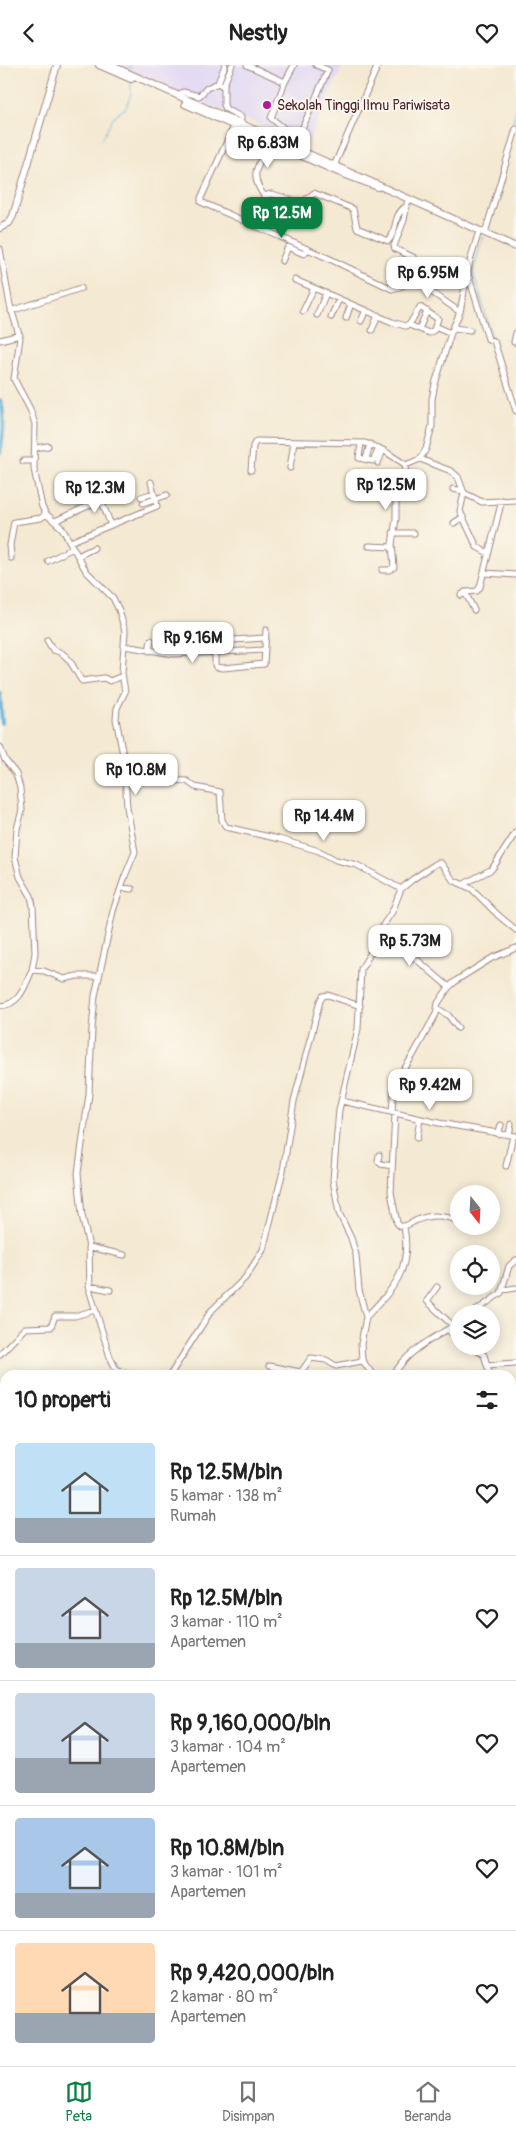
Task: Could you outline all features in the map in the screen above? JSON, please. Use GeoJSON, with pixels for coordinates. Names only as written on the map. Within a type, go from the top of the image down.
{"type":"FeatureCollection","features":[{"type":"Feature","properties":{"kind":"main road"},"geometry":{"type":"LineString","coordinates":[[0,228],[9,223],[13,216],[57,65]]}},
{"type":"Feature","properties":{"kind":"main road"},"geometry":{"type":"LineString","coordinates":[[99,65],[123,73],[235,124],[294,147],[369,180],[379,187]]}},
{"type":"Feature","properties":{"kind":"main road"},"geometry":{"type":"LineString","coordinates":[[110,65],[123,73]]}},
{"type":"Feature","properties":{"kind":"main road"},"geometry":{"type":"LineString","coordinates":[[134,78],[176,95],[270,142],[370,185],[408,199],[516,247]]}},
{"type":"Feature","properties":{"kind":"street"},"geometry":{"type":"LineString","coordinates":[[176,95],[183,92],[199,96],[206,88],[218,83],[225,65]]}},
{"type":"Feature","properties":{"kind":"street"},"geometry":{"type":"LineString","coordinates":[[232,65],[224,87],[225,107],[240,117],[235,124],[200,201],[390,288],[400,287],[415,261],[413,257],[394,247],[405,217],[405,207],[408,199]]}},
{"type":"Feature","properties":{"kind":"street"},"geometry":{"type":"LineString","coordinates":[[247,65],[285,81]]}},
{"type":"Feature","properties":{"kind":"street"},"geometry":{"type":"LineString","coordinates":[[294,65],[285,81],[271,118],[298,139]]}},
{"type":"Feature","properties":{"kind":"street"},"geometry":{"type":"LineString","coordinates":[[294,147],[329,67],[316,65]]}},
{"type":"Feature","properties":{"kind":"street"},"geometry":{"type":"LineString","coordinates":[[334,166],[378,65]]}},
{"type":"Feature","properties":{"kind":"street"},"geometry":{"type":"LineString","coordinates":[[218,83],[224,87]]}},
{"type":"Feature","properties":{"kind":"street"},"geometry":{"type":"LineString","coordinates":[[406,465],[420,459],[426,449],[430,436],[433,392],[452,330],[460,312],[468,273],[516,129]]}},
{"type":"Feature","properties":{"kind":"street"},"geometry":{"type":"LineString","coordinates":[[265,197],[257,186],[255,174],[270,142]]}},
{"type":"Feature","properties":{"kind":"street"},"geometry":{"type":"LineString","coordinates":[[510,149],[516,151]]}},
{"type":"Feature","properties":{"kind":"street"},"geometry":{"type":"LineString","coordinates":[[253,225],[265,197],[272,194],[302,203],[314,193],[354,209],[357,228],[387,241],[392,236],[399,213],[405,207]]}},
{"type":"Feature","properties":{"kind":"street"},"geometry":{"type":"LineString","coordinates":[[282,261],[288,247],[304,254],[306,249]]}},
{"type":"Feature","properties":{"kind":"street"},"geometry":{"type":"LineString","coordinates":[[0,249],[12,311],[20,335],[20,349],[14,379],[32,415],[35,428],[34,461],[42,505],[46,514],[62,528],[86,571],[109,592],[116,602],[124,627],[122,676],[125,692],[116,714],[125,765],[127,807],[136,849],[113,911],[99,976],[92,1029],[89,1094],[78,1173],[82,1215],[89,1247],[89,1286],[110,1357],[117,1370]]}},
{"type":"Feature","properties":{"kind":"street"},"geometry":{"type":"LineString","coordinates":[[468,273],[516,411]]}},
{"type":"Feature","properties":{"kind":"street"},"geometry":{"type":"LineString","coordinates":[[296,280],[401,326],[409,325],[430,333],[438,318],[422,307],[419,307],[409,325]]}},
{"type":"Feature","properties":{"kind":"street"},"geometry":{"type":"LineString","coordinates":[[304,311],[314,288]]}},
{"type":"Feature","properties":{"kind":"street"},"geometry":{"type":"LineString","coordinates":[[12,311],[81,289]]}},
{"type":"Feature","properties":{"kind":"street"},"geometry":{"type":"LineString","coordinates":[[430,291],[460,312]]}},
{"type":"Feature","properties":{"kind":"street"},"geometry":{"type":"LineString","coordinates":[[317,315],[326,293]]}},
{"type":"Feature","properties":{"kind":"street"},"geometry":{"type":"LineString","coordinates":[[331,317],[339,299]]}},
{"type":"Feature","properties":{"kind":"street"},"geometry":{"type":"LineString","coordinates":[[346,318],[351,303]]}},
{"type":"Feature","properties":{"kind":"street"},"geometry":{"type":"LineString","coordinates":[[361,321],[366,310]]}},
{"type":"Feature","properties":{"kind":"street"},"geometry":{"type":"LineString","coordinates":[[419,329],[427,311]]}},
{"type":"Feature","properties":{"kind":"street"},"geometry":{"type":"LineString","coordinates":[[372,330],[378,315]]}},
{"type":"Feature","properties":{"kind":"street"},"geometry":{"type":"LineString","coordinates":[[435,326],[452,330],[470,331]]}},
{"type":"Feature","properties":{"kind":"street"},"geometry":{"type":"LineString","coordinates":[[514,342],[516,333]]}},
{"type":"Feature","properties":{"kind":"street"},"geometry":{"type":"LineString","coordinates":[[0,340],[20,335]]}},
{"type":"Feature","properties":{"kind":"street"},"geometry":{"type":"LineString","coordinates":[[251,470],[255,441],[370,444],[406,465]]}},
{"type":"Feature","properties":{"kind":"street"},"geometry":{"type":"LineString","coordinates":[[290,468],[294,443]]}},
{"type":"Feature","properties":{"kind":"street"},"geometry":{"type":"LineString","coordinates":[[361,443],[358,457],[378,463],[381,449]]}},
{"type":"Feature","properties":{"kind":"street"},"geometry":{"type":"LineString","coordinates":[[366,459],[370,444]]}},
{"type":"Feature","properties":{"kind":"street"},"geometry":{"type":"LineString","coordinates":[[35,448],[48,446]]}},
{"type":"Feature","properties":{"kind":"street"},"geometry":{"type":"LineString","coordinates":[[420,459],[454,473],[460,481],[464,492],[460,510],[476,546],[488,553]]}},
{"type":"Feature","properties":{"kind":"street"},"geometry":{"type":"LineString","coordinates":[[23,461],[34,461]]}},
{"type":"Feature","properties":{"kind":"street"},"geometry":{"type":"LineString","coordinates":[[382,570],[389,570],[394,567],[392,547],[396,519],[397,485],[404,478],[406,465]]}},
{"type":"Feature","properties":{"kind":"street"},"geometry":{"type":"LineString","coordinates":[[48,561],[72,545],[111,525],[157,507],[151,482]]}},
{"type":"Feature","properties":{"kind":"street"},"geometry":{"type":"LineString","coordinates":[[56,521],[101,500],[117,483]]}},
{"type":"Feature","properties":{"kind":"street"},"geometry":{"type":"LineString","coordinates":[[453,489],[464,492],[480,502],[516,500]]}},
{"type":"Feature","properties":{"kind":"street"},"geometry":{"type":"LineString","coordinates":[[143,503],[155,495]]}},
{"type":"Feature","properties":{"kind":"street"},"geometry":{"type":"LineString","coordinates":[[141,497],[167,495]]}},
{"type":"Feature","properties":{"kind":"street"},"geometry":{"type":"LineString","coordinates":[[101,500],[111,525]]}},
{"type":"Feature","properties":{"kind":"street"},"geometry":{"type":"LineString","coordinates":[[474,610],[463,594],[478,590],[485,573],[488,553],[502,500]]}},
{"type":"Feature","properties":{"kind":"street"},"geometry":{"type":"LineString","coordinates":[[11,558],[10,545],[14,522],[41,518],[46,514]]}},
{"type":"Feature","properties":{"kind":"street"},"geometry":{"type":"LineString","coordinates":[[454,523],[463,517]]}},
{"type":"Feature","properties":{"kind":"street"},"geometry":{"type":"LineString","coordinates":[[394,533],[414,533]]}},
{"type":"Feature","properties":{"kind":"street"},"geometry":{"type":"LineString","coordinates":[[369,546],[392,547]]}},
{"type":"Feature","properties":{"kind":"street"},"geometry":{"type":"LineString","coordinates":[[78,556],[94,548]]}},
{"type":"Feature","properties":{"kind":"street"},"geometry":{"type":"LineString","coordinates":[[485,573],[516,575]]}},
{"type":"Feature","properties":{"kind":"street"},"geometry":{"type":"LineString","coordinates":[[216,630],[216,666],[223,668],[264,664],[266,630]]}},
{"type":"Feature","properties":{"kind":"street"},"geometry":{"type":"LineString","coordinates":[[216,641],[266,638]]}},
{"type":"Feature","properties":{"kind":"street"},"geometry":{"type":"LineString","coordinates":[[47,640],[53,650],[62,652],[82,681],[104,678],[110,681],[122,676]]}},
{"type":"Feature","properties":{"kind":"street"},"geometry":{"type":"LineString","coordinates":[[149,651],[151,640]]}},
{"type":"Feature","properties":{"kind":"street"},"geometry":{"type":"LineString","coordinates":[[124,646],[174,654],[265,651]]}},
{"type":"Feature","properties":{"kind":"street"},"geometry":{"type":"LineString","coordinates":[[174,647],[174,654]]}},
{"type":"Feature","properties":{"kind":"street"},"geometry":{"type":"LineString","coordinates":[[0,747],[5,760],[17,776],[20,793],[22,812],[17,829],[15,857],[20,877],[31,896],[35,953],[32,970],[16,1001],[10,1005],[0,1006]]}},
{"type":"Feature","properties":{"kind":"street"},"geometry":{"type":"LineString","coordinates":[[125,765],[149,765],[163,771],[165,780],[187,781],[195,787],[220,792],[222,820],[226,827],[279,839],[319,851],[336,860],[357,865],[401,889]]}},
{"type":"Feature","properties":{"kind":"street"},"geometry":{"type":"LineString","coordinates":[[464,884],[492,869],[516,832]]}},
{"type":"Feature","properties":{"kind":"street"},"geometry":{"type":"LineString","coordinates":[[369,1370],[362,1361],[361,1344],[366,1317],[359,1290],[356,1255],[351,1238],[339,1213],[333,1184],[339,1112],[357,1036],[362,966],[383,931],[383,925],[392,912],[401,889],[439,862],[445,865],[454,880],[472,889],[514,928],[516,922]]}},
{"type":"Feature","properties":{"kind":"street"},"geometry":{"type":"LineString","coordinates":[[121,888],[132,889]]}},
{"type":"Feature","properties":{"kind":"street"},"geometry":{"type":"LineString","coordinates":[[383,931],[449,987]]}},
{"type":"Feature","properties":{"kind":"street"},"geometry":{"type":"LineString","coordinates":[[404,1227],[397,1223],[393,1205],[394,1085],[409,1062],[438,1009],[439,1002],[449,987],[456,980],[492,957],[516,948]]}},
{"type":"Feature","properties":{"kind":"street"},"geometry":{"type":"LineString","coordinates":[[32,970],[42,971],[64,979],[77,976],[99,976]]}},
{"type":"Feature","properties":{"kind":"street"},"geometry":{"type":"LineString","coordinates":[[173,1370],[209,1315],[220,1301],[246,1278],[263,1250],[283,1171],[294,1101],[320,1001],[323,996],[328,995],[360,1006]]}},
{"type":"Feature","properties":{"kind":"street"},"geometry":{"type":"LineString","coordinates":[[438,1009],[448,1015],[458,1028]]}},
{"type":"Feature","properties":{"kind":"street"},"geometry":{"type":"LineString","coordinates":[[342,1101],[420,1119],[498,1134],[514,1135]]}},
{"type":"Feature","properties":{"kind":"street"},"geometry":{"type":"LineString","coordinates":[[417,1138],[420,1119]]}},
{"type":"Feature","properties":{"kind":"street"},"geometry":{"type":"LineString","coordinates":[[498,1134],[501,1125]]}},
{"type":"Feature","properties":{"kind":"street"},"geometry":{"type":"LineString","coordinates":[[506,1167],[514,1135],[511,1125]]}},
{"type":"Feature","properties":{"kind":"street"},"geometry":{"type":"LineString","coordinates":[[379,1155],[379,1162],[392,1166]]}},
{"type":"Feature","properties":{"kind":"street"},"geometry":{"type":"LineString","coordinates":[[404,1227],[419,1219],[436,1215],[450,1219]]}},
{"type":"Feature","properties":{"kind":"street"},"geometry":{"type":"LineString","coordinates":[[366,1317],[401,1275],[405,1257],[404,1227]]}},
{"type":"Feature","properties":{"kind":"street"},"geometry":{"type":"LineString","coordinates":[[89,1247],[124,1255]]}},
{"type":"Feature","properties":{"kind":"street"},"geometry":{"type":"LineString","coordinates":[[503,1290],[509,1266],[516,1260]]}},
{"type":"Feature","properties":{"kind":"street"},"geometry":{"type":"LineString","coordinates":[[89,1286],[110,1290]]}},
{"type":"Feature","properties":{"kind":"street"},"geometry":{"type":"LineString","coordinates":[[437,1287],[427,1301],[450,1327]]}},
{"type":"Feature","properties":{"kind":"street"},"geometry":{"type":"LineString","coordinates":[[483,1305],[503,1290],[516,1288]]}},
{"type":"Feature","properties":{"kind":"street"},"geometry":{"type":"LineString","coordinates":[[0,1354],[25,1328],[51,1327],[56,1316],[75,1316],[95,1311]]}},
{"type":"Feature","properties":{"kind":"street"},"geometry":{"type":"LineString","coordinates":[[397,1370],[412,1353],[450,1329]]}},
{"type":"Feature","properties":{"kind":"street"},"geometry":{"type":"LineString","coordinates":[[484,1355],[488,1370]]}},
{"type":"Feature","properties":{"kind":"street"},"geometry":{"type":"LineString","coordinates":[[302,1370],[311,1358],[326,1360],[336,1366],[362,1361]]}},
{"type":"Feature","properties":{"kind":"street"},"geometry":{"type":"LineString","coordinates":[[487,1365],[516,1363]]}},
{"type":"Feature","properties":{"kind":"street"},"geometry":{"type":"LineString","coordinates":[[269,1366],[290,1370]]}},
{"type":"Feature","properties":{"kind":"shaded area","name":"Sekolah Tinggi Ilmu Pariwisata"},"geometry":{"type":"Polygon","coordinates":[[[112,65],[343,65],[307,144],[112,65]]]}},
{"type":"Feature","properties":{"kind":"waterway"},"geometry":{"type":"LineString","coordinates":[[130,65],[130,71]]}},
{"type":"Feature","properties":{"kind":"waterway"},"geometry":{"type":"LineString","coordinates":[[102,139],[114,116],[126,108],[131,93],[131,82]]}},
{"type":"Feature","properties":{"kind":"waterway"},"geometry":{"type":"LineString","coordinates":[[492,202],[516,110]]}},
{"type":"Feature","properties":{"kind":"waterway"},"geometry":{"type":"LineString","coordinates":[[483,235],[473,272],[493,339]]}},
{"type":"Feature","properties":{"kind":"waterway"},"geometry":{"type":"LineString","coordinates":[[0,400],[3,419],[0,453]]}},
{"type":"Feature","properties":{"kind":"waterway"},"geometry":{"type":"LineString","coordinates":[[0,693],[2,723]]}},
{"type":"Feature","properties":{"kind":"place","name":"Sekolah Tinggi Ilmu Pariwisata"},"geometry":{"type":"Point","coordinates":[267,105]}}]}
